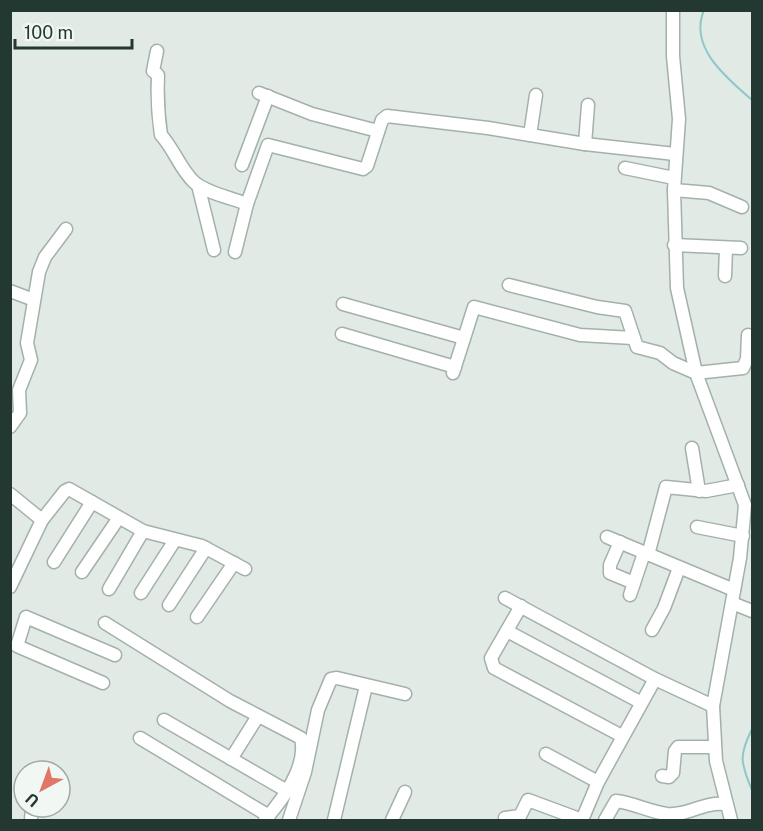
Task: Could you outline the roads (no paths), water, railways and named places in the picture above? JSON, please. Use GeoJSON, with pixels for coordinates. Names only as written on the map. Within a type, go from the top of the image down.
{"type":"FeatureCollection","features":[{"type":"Feature","properties":{"kind":"street"},"geometry":{"type":"LineString","coordinates":[[673,10],[673,56],[679,119],[674,184],[677,288],[696,373],[746,505],[733,597],[713,706],[714,747],[725,804],[731,820]]}},
{"type":"Feature","properties":{"kind":"street"},"geometry":{"type":"LineString","coordinates":[[158,51],[153,71],[158,75],[157,106],[160,116],[160,135],[172,147],[189,177],[198,185],[247,204]]}},
{"type":"Feature","properties":{"kind":"street"},"geometry":{"type":"LineString","coordinates":[[255,178],[242,168],[264,95],[312,114],[378,131]]}},
{"type":"Feature","properties":{"kind":"street"},"geometry":{"type":"LineString","coordinates":[[530,135],[536,95]]}},
{"type":"Feature","properties":{"kind":"street"},"geometry":{"type":"LineString","coordinates":[[585,144],[588,105]]}},
{"type":"Feature","properties":{"kind":"street"},"geometry":{"type":"LineString","coordinates":[[235,252],[247,204],[266,147],[270,144],[363,169],[367,166],[384,117],[393,115],[585,144],[675,154]]}},
{"type":"Feature","properties":{"kind":"street"},"geometry":{"type":"LineString","coordinates":[[625,168],[709,193],[742,207]]}},
{"type":"Feature","properties":{"kind":"street"},"geometry":{"type":"LineString","coordinates":[[198,185],[214,250]]}},
{"type":"Feature","properties":{"kind":"street"},"geometry":{"type":"LineString","coordinates":[[10,427],[20,413],[19,390],[31,360],[27,343],[41,263],[66,229]]}},
{"type":"Feature","properties":{"kind":"street"},"geometry":{"type":"LineString","coordinates":[[674,245],[741,249]]}},
{"type":"Feature","properties":{"kind":"street"},"geometry":{"type":"LineString","coordinates":[[725,276],[726,248]]}},
{"type":"Feature","properties":{"kind":"street"},"geometry":{"type":"LineString","coordinates":[[509,285],[597,307],[625,311],[629,315],[637,347],[660,353],[673,363],[696,373],[743,368],[747,363],[748,335]]}},
{"type":"Feature","properties":{"kind":"street"},"geometry":{"type":"LineString","coordinates":[[10,291],[34,300]]}},
{"type":"Feature","properties":{"kind":"street"},"geometry":{"type":"LineString","coordinates":[[343,304],[464,338]]}},
{"type":"Feature","properties":{"kind":"street"},"geometry":{"type":"LineString","coordinates":[[342,334],[454,370],[474,307],[580,335],[633,338]]}},
{"type":"Feature","properties":{"kind":"street"},"geometry":{"type":"LineString","coordinates":[[692,448],[699,491]]}},
{"type":"Feature","properties":{"kind":"street"},"geometry":{"type":"LineString","coordinates":[[620,542],[610,565],[610,573],[632,589],[646,554],[666,487],[699,491],[738,485]]}},
{"type":"Feature","properties":{"kind":"street"},"geometry":{"type":"LineString","coordinates":[[10,587],[42,520],[67,489],[143,531],[206,548],[239,566],[196,617]]}},
{"type":"Feature","properties":{"kind":"street"},"geometry":{"type":"LineString","coordinates":[[10,494],[42,520]]}},
{"type":"Feature","properties":{"kind":"street"},"geometry":{"type":"LineString","coordinates":[[54,561],[92,502]]}},
{"type":"Feature","properties":{"kind":"street"},"geometry":{"type":"LineString","coordinates":[[82,572],[118,519]]}},
{"type":"Feature","properties":{"kind":"street"},"geometry":{"type":"LineString","coordinates":[[697,527],[743,536]]}},
{"type":"Feature","properties":{"kind":"street"},"geometry":{"type":"LineString","coordinates":[[109,589],[143,531]]}},
{"type":"Feature","properties":{"kind":"street"},"geometry":{"type":"LineString","coordinates":[[607,537],[679,568],[733,597],[753,611]]}},
{"type":"Feature","properties":{"kind":"street"},"geometry":{"type":"LineString","coordinates":[[141,593],[175,540]]}},
{"type":"Feature","properties":{"kind":"street"},"geometry":{"type":"LineString","coordinates":[[169,606],[206,548]]}},
{"type":"Feature","properties":{"kind":"street"},"geometry":{"type":"LineString","coordinates":[[652,630],[667,602],[679,568]]}},
{"type":"Feature","properties":{"kind":"street"},"geometry":{"type":"LineString","coordinates":[[505,598],[655,679],[713,706]]}},
{"type":"Feature","properties":{"kind":"street"},"geometry":{"type":"LineString","coordinates":[[521,606],[491,658],[494,668],[622,736]]}},
{"type":"Feature","properties":{"kind":"street"},"geometry":{"type":"LineString","coordinates":[[103,683],[17,646],[15,635],[26,617],[115,655]]}},
{"type":"Feature","properties":{"kind":"street"},"geometry":{"type":"LineString","coordinates":[[105,623],[197,682],[301,738],[303,750],[287,791],[267,818],[140,738]]}},
{"type":"Feature","properties":{"kind":"street"},"geometry":{"type":"LineString","coordinates":[[507,631],[640,702]]}},
{"type":"Feature","properties":{"kind":"street"},"geometry":{"type":"LineString","coordinates":[[289,820],[305,771],[318,710],[329,682],[337,678],[405,694]]}},
{"type":"Feature","properties":{"kind":"street"},"geometry":{"type":"LineString","coordinates":[[505,820],[505,818],[520,816],[528,801],[582,820],[598,782],[640,702],[655,679]]}},
{"type":"Feature","properties":{"kind":"street"},"geometry":{"type":"LineString","coordinates":[[334,820],[366,686]]}},
{"type":"Feature","properties":{"kind":"street"},"geometry":{"type":"LineString","coordinates":[[231,759],[258,716]]}},
{"type":"Feature","properties":{"kind":"street"},"geometry":{"type":"LineString","coordinates":[[164,720],[287,791]]}},
{"type":"Feature","properties":{"kind":"street"},"geometry":{"type":"LineString","coordinates":[[662,776],[669,777],[673,774],[675,751],[678,747],[714,747]]}},
{"type":"Feature","properties":{"kind":"street"},"geometry":{"type":"LineString","coordinates":[[546,754],[598,782]]}},
{"type":"Feature","properties":{"kind":"street"},"geometry":{"type":"LineString","coordinates":[[392,820],[405,792]]}},
{"type":"Feature","properties":{"kind":"street"},"geometry":{"type":"LineString","coordinates":[[605,820],[616,801],[666,817],[695,810],[705,804],[725,804]]}},
{"type":"Feature","properties":{"kind":"waterway"},"geometry":{"type":"LineString","coordinates":[[704,10],[700,24],[701,37],[706,50],[722,72],[752,100]]}},
{"type":"Feature","properties":{"kind":"waterway"},"geometry":{"type":"LineString","coordinates":[[752,729],[743,752],[743,765],[752,790]]}}]}
